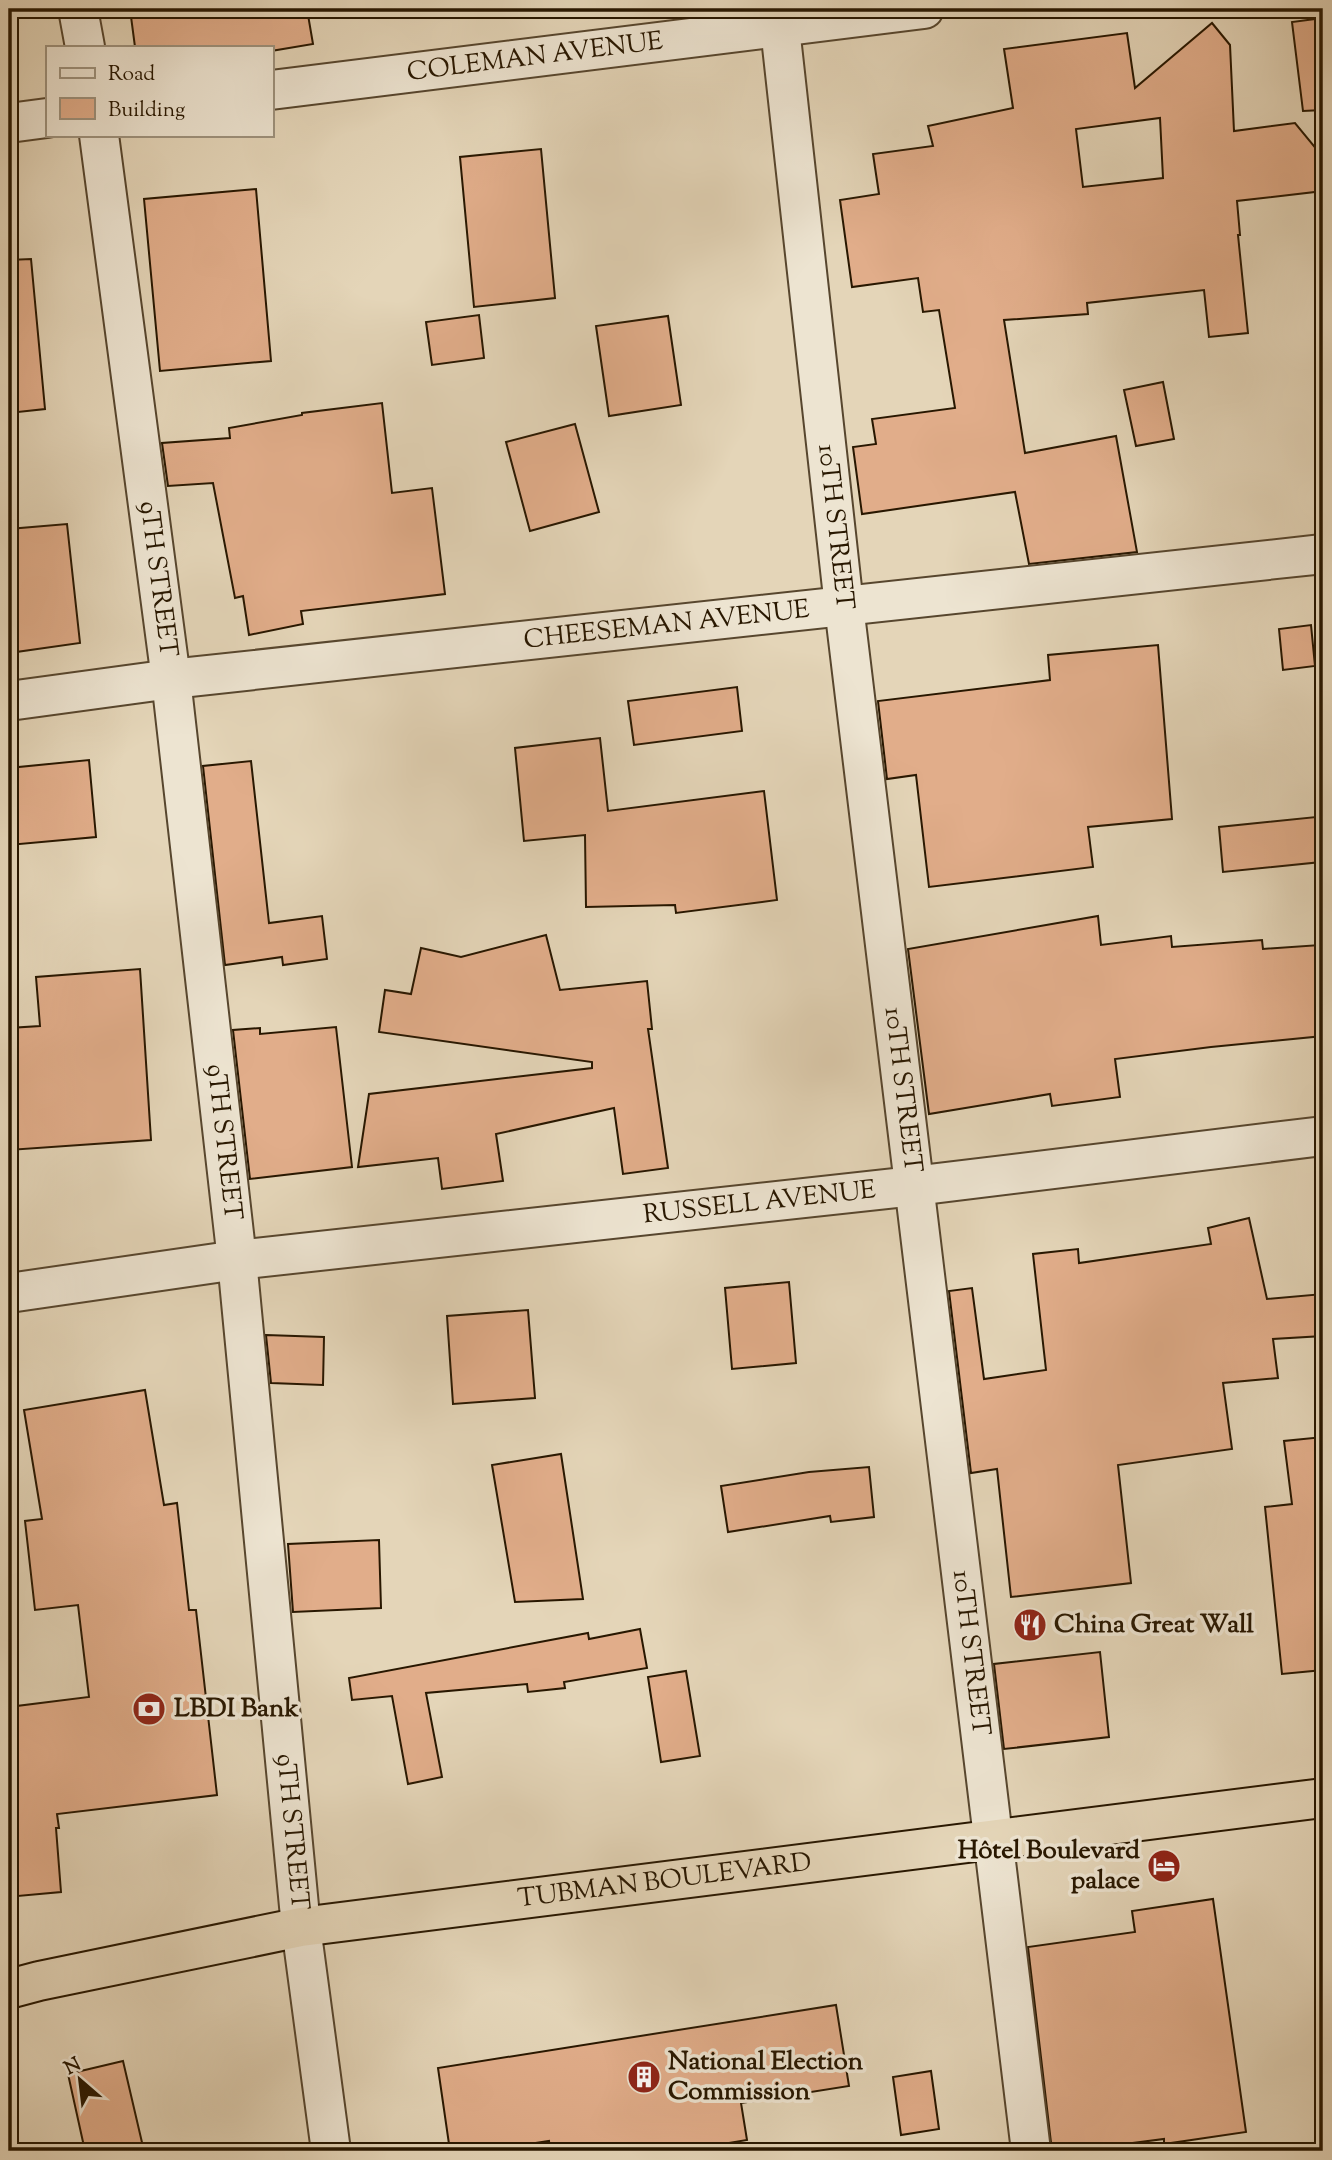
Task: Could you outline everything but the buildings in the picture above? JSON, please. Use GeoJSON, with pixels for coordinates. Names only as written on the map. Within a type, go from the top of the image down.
{"type":"FeatureCollection","features":[{"type":"Feature","properties":{"kind":"highway","name":"TUBMAN BOULEVARD"},"geometry":{"type":"LineString","coordinates":[[9,1989],[301,1927],[1323,1798]]}},
{"type":"Feature","properties":{"kind":"street"},"geometry":{"type":"LineString","coordinates":[[78,9],[85,46]]}},
{"type":"Feature","properties":{"kind":"street","name":"COLEMAN AVENUE"},"geometry":{"type":"LineString","coordinates":[[273,90],[780,29],[924,9]]}},
{"type":"Feature","properties":{"kind":"street","name":"10TH STREET"},"geometry":{"type":"LineString","coordinates":[[780,29],[844,606],[1031,2151]]}},
{"type":"Feature","properties":{"kind":"street"},"geometry":{"type":"LineString","coordinates":[[9,123],[46,118]]}},
{"type":"Feature","properties":{"kind":"street","name":"9TH STREET"},"geometry":{"type":"LineString","coordinates":[[99,136],[171,679],[237,1260],[301,1927],[331,2151]]}},
{"type":"Feature","properties":{"kind":"street","name":"CHEESEMAN AVENUE"},"geometry":{"type":"LineString","coordinates":[[9,701],[171,679],[1323,554]]}},
{"type":"Feature","properties":{"kind":"street","name":"RUSSELL AVENUE"},"geometry":{"type":"LineString","coordinates":[[9,1293],[237,1260],[914,1186],[1323,1136]]}},
{"type":"Feature","properties":{"kind":"place","name":"China Great Wall"},"geometry":{"type":"Point","coordinates":[1030,1625]}},
{"type":"Feature","properties":{"kind":"place","name":"LBDI Bank"},"geometry":{"type":"Point","coordinates":[149,1709]}},
{"type":"Feature","properties":{"kind":"place","name":"Hôtel Boulevard palace"},"geometry":{"type":"Point","coordinates":[1164,1866]}},
{"type":"Feature","properties":{"kind":"place","name":"National Election Commission"},"geometry":{"type":"Point","coordinates":[644,2077]}}]}
